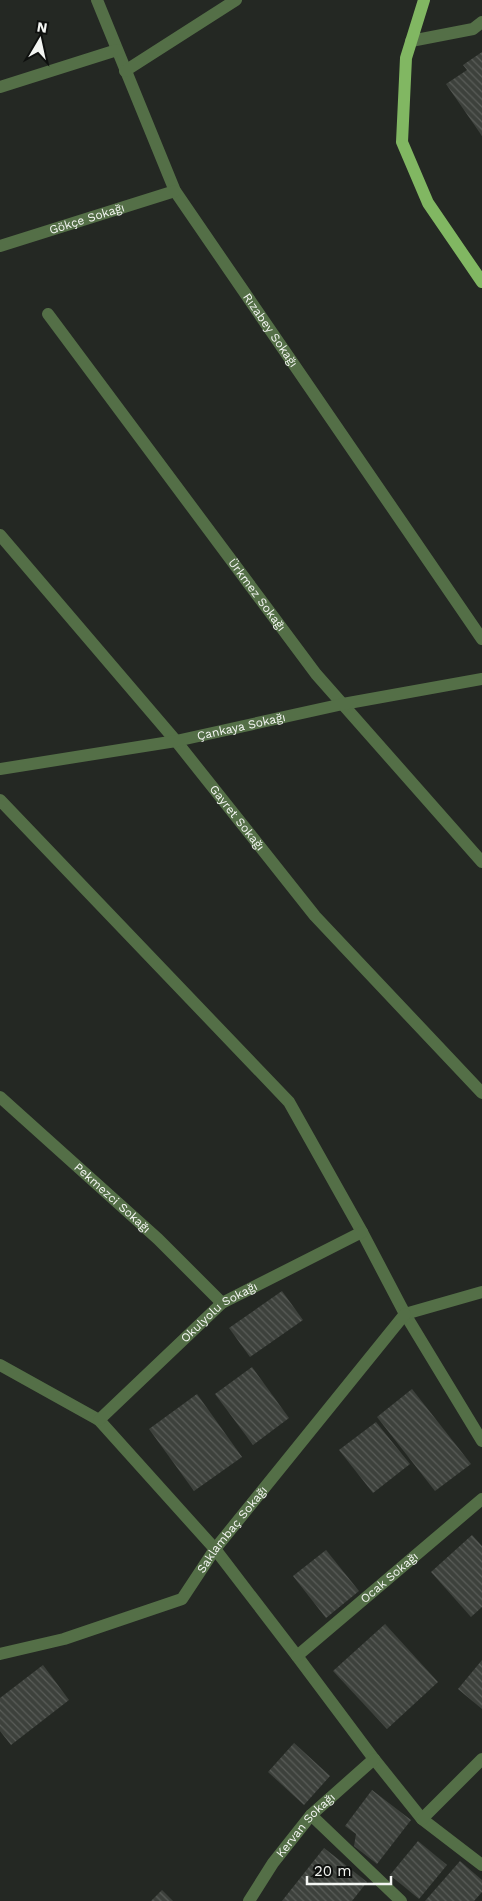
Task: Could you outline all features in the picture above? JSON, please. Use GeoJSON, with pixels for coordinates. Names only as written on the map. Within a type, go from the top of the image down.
{"type":"FeatureCollection","features":[{"type":"Feature","properties":{"kind":"main road"},"geometry":{"type":"LineString","coordinates":[[424,0],[406,58],[402,142],[428,203],[482,282]]}},
{"type":"Feature","properties":{"kind":"street","name":"Rızabey Sokağı"},"geometry":{"type":"LineString","coordinates":[[97,0],[174,191],[482,639]]}},
{"type":"Feature","properties":{"kind":"street"},"geometry":{"type":"LineString","coordinates":[[126,71],[236,0]]}},
{"type":"Feature","properties":{"kind":"street"},"geometry":{"type":"LineString","coordinates":[[411,41],[473,29],[482,22]]}},
{"type":"Feature","properties":{"kind":"street"},"geometry":{"type":"LineString","coordinates":[[0,87],[117,50]]}},
{"type":"Feature","properties":{"kind":"street","name":"Gökçe Sokağı"},"geometry":{"type":"LineString","coordinates":[[0,246],[174,191]]}},
{"type":"Feature","properties":{"kind":"street","name":"Ürkmez Sokağı"},"geometry":{"type":"LineString","coordinates":[[48,314],[316,674],[482,862]]}},
{"type":"Feature","properties":{"kind":"street","name":"Gayret Sokağı"},"geometry":{"type":"LineString","coordinates":[[0,535],[176,741],[315,916],[482,1093]]}},
{"type":"Feature","properties":{"kind":"street","name":"Çankaya Sokağı"},"geometry":{"type":"LineString","coordinates":[[0,769],[176,741],[343,704],[482,679]]}},
{"type":"Feature","properties":{"kind":"street"},"geometry":{"type":"LineString","coordinates":[[0,800],[289,1102],[362,1232],[405,1314],[482,1441]]}},
{"type":"Feature","properties":{"kind":"street","name":"Pekmezci Sokağı"},"geometry":{"type":"LineString","coordinates":[[0,1097],[158,1239],[222,1303]]}},
{"type":"Feature","properties":{"kind":"street","name":"Okulyolu Sokağı"},"geometry":{"type":"LineString","coordinates":[[99,1420],[222,1303],[362,1232]]}},
{"type":"Feature","properties":{"kind":"street"},"geometry":{"type":"LineString","coordinates":[[405,1314],[482,1292]]}},
{"type":"Feature","properties":{"kind":"street","name":"Saklambaç Sokağı"},"geometry":{"type":"LineString","coordinates":[[0,1654],[64,1639],[182,1600],[215,1549],[405,1314]]}},
{"type":"Feature","properties":{"kind":"street"},"geometry":{"type":"LineString","coordinates":[[0,1365],[99,1420],[215,1549],[374,1760],[422,1819],[482,1864]]}},
{"type":"Feature","properties":{"kind":"street","name":"Ocak Sokağı"},"geometry":{"type":"LineString","coordinates":[[297,1656],[482,1499]]}},
{"type":"Feature","properties":{"kind":"street","name":"Kervan Sokağı"},"geometry":{"type":"LineString","coordinates":[[249,1901],[273,1863],[311,1815],[374,1760]]}},
{"type":"Feature","properties":{"kind":"street"},"geometry":{"type":"LineString","coordinates":[[422,1819],[482,1760]]}},
{"type":"Feature","properties":{"kind":"street"},"geometry":{"type":"LineString","coordinates":[[311,1815],[401,1901]]}},
{"type":"Feature","properties":{"kind":"building"},"geometry":{"type":"Polygon","coordinates":[[[482,52],[482,136],[446,84],[467,70],[463,65],[482,52]]]}},
{"type":"Feature","properties":{"kind":"building"},"geometry":{"type":"Polygon","coordinates":[[[282,1291],[303,1320],[250,1357],[229,1328],[282,1291]]]}},
{"type":"Feature","properties":{"kind":"building"},"geometry":{"type":"Polygon","coordinates":[[[252,1367],[289,1418],[253,1445],[215,1394],[252,1367]]]}},
{"type":"Feature","properties":{"kind":"building"},"geometry":{"type":"Polygon","coordinates":[[[412,1389],[471,1464],[435,1491],[377,1417],[412,1389]]]}},
{"type":"Feature","properties":{"kind":"building"},"geometry":{"type":"Polygon","coordinates":[[[197,1394],[242,1457],[194,1491],[149,1429],[197,1394]]]}},
{"type":"Feature","properties":{"kind":"building"},"geometry":{"type":"Polygon","coordinates":[[[376,1422],[410,1464],[373,1493],[339,1450],[376,1422]]]}},
{"type":"Feature","properties":{"kind":"building"},"geometry":{"type":"Polygon","coordinates":[[[472,1535],[482,1546],[482,1607],[471,1617],[431,1572],[472,1535]]]}},
{"type":"Feature","properties":{"kind":"building"},"geometry":{"type":"Polygon","coordinates":[[[326,1550],[359,1591],[326,1618],[293,1576],[326,1550]]]}},
{"type":"Feature","properties":{"kind":"building"},"geometry":{"type":"Polygon","coordinates":[[[385,1624],[438,1682],[387,1729],[333,1671],[385,1624]]]}},
{"type":"Feature","properties":{"kind":"building"},"geometry":{"type":"Polygon","coordinates":[[[482,1660],[482,1709],[458,1689],[482,1660]]]}},
{"type":"Feature","properties":{"kind":"building"},"geometry":{"type":"Polygon","coordinates":[[[43,1665],[69,1700],[11,1745],[0,1731],[0,1698],[43,1665]]]}},
{"type":"Feature","properties":{"kind":"building"},"geometry":{"type":"Polygon","coordinates":[[[294,1743],[330,1776],[304,1805],[268,1772],[294,1743]]]}},
{"type":"Feature","properties":{"kind":"building"},"geometry":{"type":"Polygon","coordinates":[[[372,1790],[411,1820],[377,1864],[354,1846],[356,1834],[345,1826],[372,1790]]]}},
{"type":"Feature","properties":{"kind":"building"},"geometry":{"type":"Polygon","coordinates":[[[418,1841],[447,1865],[419,1899],[390,1875],[418,1841]]]}},
{"type":"Feature","properties":{"kind":"building"},"geometry":{"type":"Polygon","coordinates":[[[324,1848],[367,1882],[352,1901],[282,1901],[324,1848]]]}},
{"type":"Feature","properties":{"kind":"building"},"geometry":{"type":"Polygon","coordinates":[[[460,1861],[482,1880],[482,1892],[474,1901],[425,1901],[460,1861]]]}},
{"type":"Feature","properties":{"kind":"building"},"geometry":{"type":"Polygon","coordinates":[[[162,1890],[173,1901],[151,1901],[162,1890]]]}}]}
